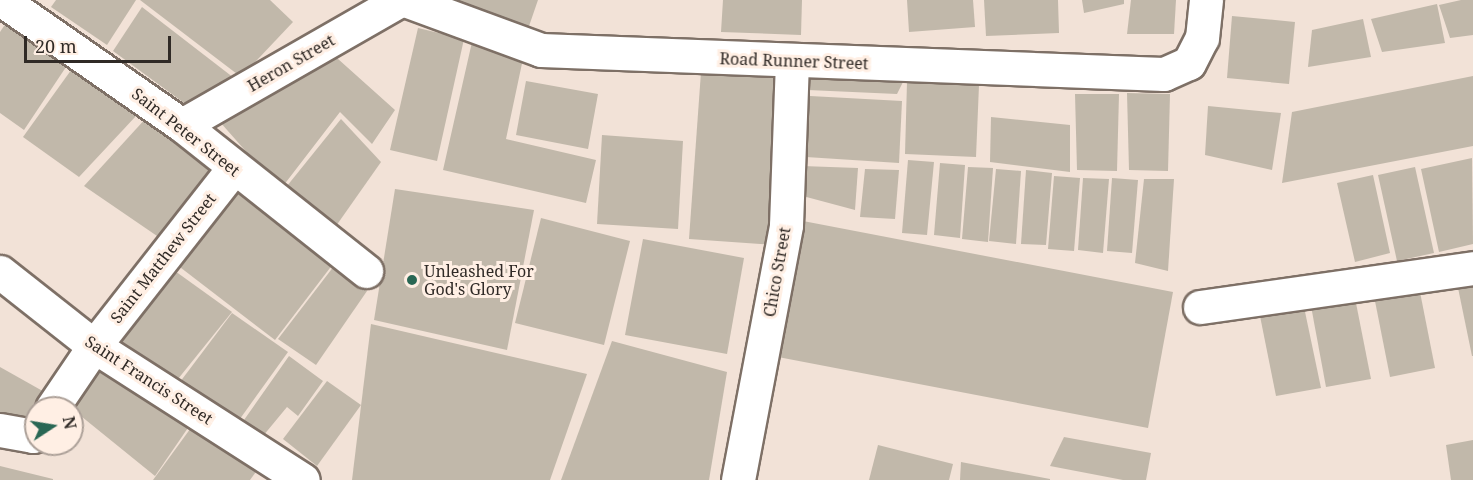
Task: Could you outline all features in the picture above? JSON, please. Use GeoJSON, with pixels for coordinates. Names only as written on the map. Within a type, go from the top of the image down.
{"type":"FeatureCollection","features":[{"type":"Feature","properties":{"kind":"street","name":"Saint Peter Street"},"geometry":{"type":"LineString","coordinates":[[2,0],[183,125],[233,169],[366,271]]}},
{"type":"Feature","properties":{"kind":"street","name":"Heron Street"},"geometry":{"type":"LineString","coordinates":[[183,125],[399,0]]}},
{"type":"Feature","properties":{"kind":"street","name":"Road Runner Street"},"geometry":{"type":"LineString","coordinates":[[405,0],[541,50],[1164,74],[1189,63],[1202,38],[1206,0]]}},
{"type":"Feature","properties":{"kind":"street","name":"Chico Street"},"geometry":{"type":"LineString","coordinates":[[738,480],[786,225],[792,61]]}},
{"type":"Feature","properties":{"kind":"street","name":"Saint Matthew Street"},"geometry":{"type":"LineString","coordinates":[[60,396],[94,346],[233,169]]}},
{"type":"Feature","properties":{"kind":"street"},"geometry":{"type":"LineString","coordinates":[[1200,307],[1473,268]]}},
{"type":"Feature","properties":{"kind":"street","name":"Saint Francis Street"},"geometry":{"type":"LineString","coordinates":[[0,272],[94,346],[303,480]]}},
{"type":"Feature","properties":{"kind":"street"},"geometry":{"type":"LineString","coordinates":[[0,430],[24,433]]}},
{"type":"Feature","properties":{"kind":"building"},"geometry":{"type":"Polygon","coordinates":[[[56,0],[136,0],[107,45],[51,7],[56,0]]]}},
{"type":"Feature","properties":{"kind":"building"},"geometry":{"type":"Polygon","coordinates":[[[140,0],[270,0],[293,22],[241,77],[140,0]]]}},
{"type":"Feature","properties":{"kind":"building"},"geometry":{"type":"Polygon","coordinates":[[[452,0],[538,0],[528,29],[452,0]]]}},
{"type":"Feature","properties":{"kind":"building"},"geometry":{"type":"Polygon","coordinates":[[[723,0],[802,0],[801,35],[721,32],[723,0]]]}},
{"type":"Feature","properties":{"kind":"building"},"geometry":{"type":"Polygon","coordinates":[[[907,0],[973,0],[975,27],[909,32],[907,0]]]}},
{"type":"Feature","properties":{"kind":"building"},"geometry":{"type":"Polygon","coordinates":[[[984,0],[1058,0],[1059,33],[986,36],[984,0]]]}},
{"type":"Feature","properties":{"kind":"building"},"geometry":{"type":"Polygon","coordinates":[[[1082,0],[1124,0],[1124,4],[1084,13],[1082,0]]]}},
{"type":"Feature","properties":{"kind":"building"},"geometry":{"type":"Polygon","coordinates":[[[1131,0],[1176,0],[1174,34],[1127,34],[1131,0]]]}},
{"type":"Feature","properties":{"kind":"building"},"geometry":{"type":"Polygon","coordinates":[[[1473,0],[1473,35],[1450,38],[1439,5],[1473,0]]]}},
{"type":"Feature","properties":{"kind":"building"},"geometry":{"type":"Polygon","coordinates":[[[1437,4],[1445,43],[1382,52],[1371,19],[1437,4]]]}},
{"type":"Feature","properties":{"kind":"building"},"geometry":{"type":"Polygon","coordinates":[[[142,7],[234,78],[195,111],[113,51],[142,7]]]}},
{"type":"Feature","properties":{"kind":"building"},"geometry":{"type":"Polygon","coordinates":[[[1232,16],[1295,22],[1289,84],[1227,78],[1232,16]]]}},
{"type":"Feature","properties":{"kind":"building"},"geometry":{"type":"Polygon","coordinates":[[[1363,19],[1371,57],[1308,67],[1312,30],[1363,19]]]}},
{"type":"Feature","properties":{"kind":"building"},"geometry":{"type":"Polygon","coordinates":[[[6,23],[66,67],[24,130],[0,113],[0,32],[6,23]]]}},
{"type":"Feature","properties":{"kind":"building"},"geometry":{"type":"Polygon","coordinates":[[[418,28],[464,39],[437,161],[390,150],[418,28]]]}},
{"type":"Feature","properties":{"kind":"building"},"geometry":{"type":"Polygon","coordinates":[[[472,42],[524,54],[506,139],[596,160],[586,203],[443,170],[472,42]]]}},
{"type":"Feature","properties":{"kind":"building"},"geometry":{"type":"Polygon","coordinates":[[[328,50],[395,110],[372,144],[340,112],[280,190],[220,122],[328,50]]]}},
{"type":"Feature","properties":{"kind":"building"},"geometry":{"type":"Polygon","coordinates":[[[74,66],[136,116],[79,177],[23,137],[74,66]]]}},
{"type":"Feature","properties":{"kind":"building"},"geometry":{"type":"Polygon","coordinates":[[[701,72],[786,78],[775,245],[689,239],[701,72]]]}},
{"type":"Feature","properties":{"kind":"building"},"geometry":{"type":"Polygon","coordinates":[[[805,72],[907,74],[897,94],[808,90],[805,72]]]}},
{"type":"Feature","properties":{"kind":"building"},"geometry":{"type":"Polygon","coordinates":[[[1473,76],[1473,146],[1282,183],[1292,112],[1473,76]]]}},
{"type":"Feature","properties":{"kind":"building"},"geometry":{"type":"Polygon","coordinates":[[[526,81],[598,94],[588,149],[516,135],[526,81]]]}},
{"type":"Feature","properties":{"kind":"building"},"geometry":{"type":"Polygon","coordinates":[[[907,82],[979,85],[976,157],[905,154],[907,82]]]}},
{"type":"Feature","properties":{"kind":"building"},"geometry":{"type":"Polygon","coordinates":[[[1127,93],[1170,94],[1168,171],[1129,170],[1127,93]]]}},
{"type":"Feature","properties":{"kind":"building"},"geometry":{"type":"Polygon","coordinates":[[[1075,94],[1119,94],[1117,171],[1077,170],[1075,94]]]}},
{"type":"Feature","properties":{"kind":"building"},"geometry":{"type":"Polygon","coordinates":[[[810,96],[902,101],[899,163],[806,157],[810,96]]]}},
{"type":"Feature","properties":{"kind":"building"},"geometry":{"type":"Polygon","coordinates":[[[1208,106],[1281,113],[1272,170],[1205,155],[1208,106]]]}},
{"type":"Feature","properties":{"kind":"building"},"geometry":{"type":"Polygon","coordinates":[[[147,117],[219,169],[160,238],[84,186],[147,117]]]}},
{"type":"Feature","properties":{"kind":"building"},"geometry":{"type":"Polygon","coordinates":[[[991,117],[1070,125],[1070,172],[990,162],[991,117]]]}},
{"type":"Feature","properties":{"kind":"building"},"geometry":{"type":"Polygon","coordinates":[[[341,119],[381,162],[336,226],[287,186],[341,119]]]}},
{"type":"Feature","properties":{"kind":"building"},"geometry":{"type":"Polygon","coordinates":[[[602,135],[683,141],[678,229],[597,224],[602,135]]]}},
{"type":"Feature","properties":{"kind":"building"},"geometry":{"type":"Polygon","coordinates":[[[1472,158],[1473,244],[1439,252],[1421,169],[1472,158]]]}},
{"type":"Feature","properties":{"kind":"building"},"geometry":{"type":"Polygon","coordinates":[[[908,160],[934,162],[927,235],[902,233],[908,160]]]}},
{"type":"Feature","properties":{"kind":"building"},"geometry":{"type":"Polygon","coordinates":[[[940,163],[965,165],[960,238],[934,235],[940,163]]]}},
{"type":"Feature","properties":{"kind":"building"},"geometry":{"type":"Polygon","coordinates":[[[802,166],[858,168],[855,210],[799,195],[802,166]]]}},
{"type":"Feature","properties":{"kind":"building"},"geometry":{"type":"Polygon","coordinates":[[[968,167],[993,168],[988,242],[962,239],[968,167]]]}},
{"type":"Feature","properties":{"kind":"building"},"geometry":{"type":"Polygon","coordinates":[[[1415,167],[1434,253],[1397,261],[1378,175],[1415,167]]]}},
{"type":"Feature","properties":{"kind":"building"},"geometry":{"type":"Polygon","coordinates":[[[865,169],[899,170],[895,219],[860,217],[865,169]]]}},
{"type":"Feature","properties":{"kind":"building"},"geometry":{"type":"Polygon","coordinates":[[[996,169],[1021,171],[1016,244],[989,241],[996,169]]]}},
{"type":"Feature","properties":{"kind":"building"},"geometry":{"type":"Polygon","coordinates":[[[1026,170],[1052,173],[1046,245],[1021,244],[1026,170]]]}},
{"type":"Feature","properties":{"kind":"building"},"geometry":{"type":"Polygon","coordinates":[[[1373,175],[1390,253],[1355,262],[1337,183],[1373,175]]]}},
{"type":"Feature","properties":{"kind":"building"},"geometry":{"type":"Polygon","coordinates":[[[1054,176],[1080,178],[1074,251],[1048,249],[1054,176]]]}},
{"type":"Feature","properties":{"kind":"building"},"geometry":{"type":"Polygon","coordinates":[[[1083,178],[1109,179],[1103,253],[1078,250],[1083,178]]]}},
{"type":"Feature","properties":{"kind":"building"},"geometry":{"type":"Polygon","coordinates":[[[1112,178],[1138,180],[1132,253],[1107,251],[1112,178]]]}},
{"type":"Feature","properties":{"kind":"building"},"geometry":{"type":"Polygon","coordinates":[[[1144,179],[1174,179],[1168,271],[1135,263],[1144,179]]]}},
{"type":"Feature","properties":{"kind":"building"},"geometry":{"type":"Polygon","coordinates":[[[231,187],[333,264],[275,340],[172,261],[231,187]]]}},
{"type":"Feature","properties":{"kind":"building"},"geometry":{"type":"Polygon","coordinates":[[[395,189],[534,210],[507,350],[374,320],[395,189]]]}},
{"type":"Feature","properties":{"kind":"building"},"geometry":{"type":"Polygon","coordinates":[[[541,218],[630,241],[604,345],[515,323],[541,218]]]}},
{"type":"Feature","properties":{"kind":"building"},"geometry":{"type":"Polygon","coordinates":[[[803,221],[1173,292],[1148,428],[778,357],[803,221]]]}},
{"type":"Feature","properties":{"kind":"building"},"geometry":{"type":"Polygon","coordinates":[[[643,239],[744,258],[727,354],[625,335],[643,239]]]}},
{"type":"Feature","properties":{"kind":"building"},"geometry":{"type":"Polygon","coordinates":[[[168,266],[232,312],[178,379],[117,338],[168,266]]]}},
{"type":"Feature","properties":{"kind":"building"},"geometry":{"type":"Polygon","coordinates":[[[334,266],[367,291],[316,365],[278,339],[334,266]]]}},
{"type":"Feature","properties":{"kind":"building"},"geometry":{"type":"Polygon","coordinates":[[[1473,280],[1473,356],[1472,356],[1457,283],[1473,280]]]}},
{"type":"Feature","properties":{"kind":"building"},"geometry":{"type":"Polygon","coordinates":[[[1419,287],[1435,368],[1390,377],[1374,296],[1419,287]]]}},
{"type":"Feature","properties":{"kind":"building"},"geometry":{"type":"Polygon","coordinates":[[[1355,298],[1371,379],[1326,387],[1311,306],[1355,298]]]}},
{"type":"Feature","properties":{"kind":"building"},"geometry":{"type":"Polygon","coordinates":[[[1304,307],[1321,388],[1276,396],[1260,316],[1304,307]]]}},
{"type":"Feature","properties":{"kind":"building"},"geometry":{"type":"Polygon","coordinates":[[[232,313],[288,352],[237,423],[180,382],[232,313]]]}},
{"type":"Feature","properties":{"kind":"building"},"geometry":{"type":"Polygon","coordinates":[[[371,324],[587,374],[550,480],[352,480],[371,324]]]}},
{"type":"Feature","properties":{"kind":"building"},"geometry":{"type":"Polygon","coordinates":[[[612,341],[727,372],[709,480],[561,480],[612,341]]]}},
{"type":"Feature","properties":{"kind":"building"},"geometry":{"type":"Polygon","coordinates":[[[289,356],[323,381],[298,416],[287,407],[263,436],[244,420],[289,356]]]}},
{"type":"Feature","properties":{"kind":"building"},"geometry":{"type":"Polygon","coordinates":[[[106,357],[192,422],[155,476],[84,419],[84,396],[79,396],[106,357]]]}},
{"type":"Feature","properties":{"kind":"building"},"geometry":{"type":"Polygon","coordinates":[[[0,367],[48,394],[47,396],[24,396],[24,426],[22,429],[0,418],[0,367]]]}},
{"type":"Feature","properties":{"kind":"building"},"geometry":{"type":"Polygon","coordinates":[[[327,381],[361,405],[317,466],[283,439],[327,381]]]}},
{"type":"Feature","properties":{"kind":"building"},"geometry":{"type":"Polygon","coordinates":[[[193,425],[258,469],[250,480],[153,480],[193,425]]]}},
{"type":"Feature","properties":{"kind":"building"},"geometry":{"type":"Polygon","coordinates":[[[1064,437],[1151,453],[1146,480],[1123,480],[1050,466],[1064,437]]]}},
{"type":"Feature","properties":{"kind":"building"},"geometry":{"type":"Polygon","coordinates":[[[1473,440],[1473,480],[1451,480],[1446,445],[1473,440]]]}},
{"type":"Feature","properties":{"kind":"building"},"geometry":{"type":"Polygon","coordinates":[[[878,445],[953,464],[949,480],[869,480],[878,445]]]}},
{"type":"Feature","properties":{"kind":"building"},"geometry":{"type":"Polygon","coordinates":[[[961,462],[1050,479],[1050,480],[960,480],[961,462]]]}},
{"type":"Feature","properties":{"kind":"building"},"geometry":{"type":"Polygon","coordinates":[[[0,466],[53,479],[53,480],[0,480],[0,466]]]}},
{"type":"Feature","properties":{"kind":"place","name":"Unleashed For God's Glory"},"geometry":{"type":"Point","coordinates":[412,280]}}]}
